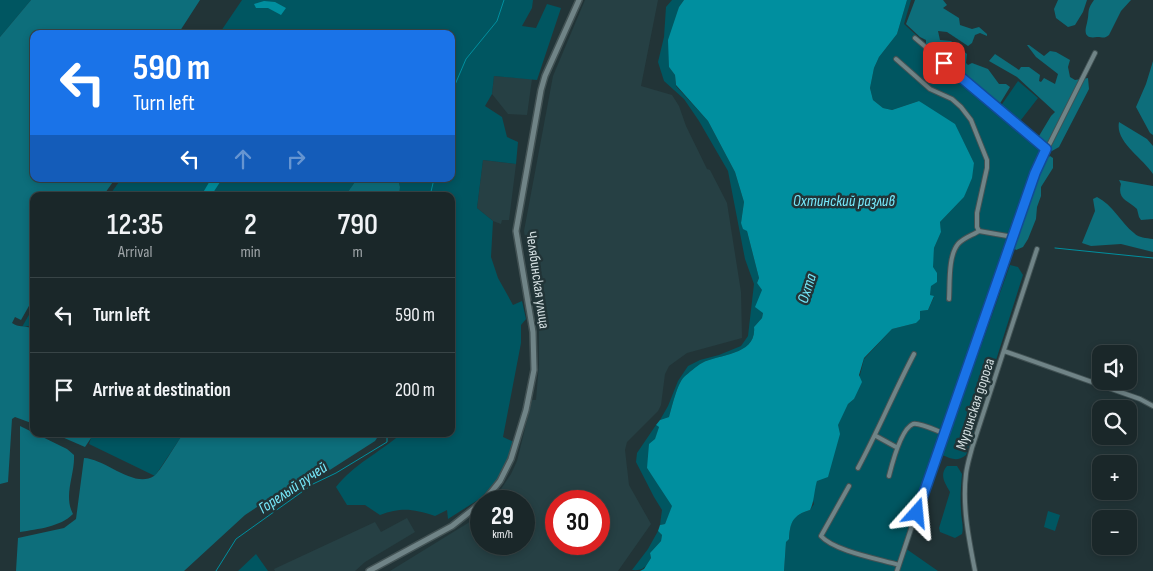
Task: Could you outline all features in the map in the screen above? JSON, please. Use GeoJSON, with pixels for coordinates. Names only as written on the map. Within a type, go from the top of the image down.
{"type":"FeatureCollection","features":[{"type":"Feature","properties":{"kind":"street","name":"Челябинская улица"},"geometry":{"type":"LineString","coordinates":[[492,490],[500,481],[511,459],[533,378],[535,360],[533,332],[516,231],[541,90],[545,76],[579,0]]}},
{"type":"Feature","properties":{"kind":"street"},"geometry":{"type":"LineString","coordinates":[[915,38],[1046,149]]}},
{"type":"Feature","properties":{"kind":"street"},"geometry":{"type":"LineString","coordinates":[[897,571],[943,433],[1035,173],[1095,53]]}},
{"type":"Feature","properties":{"kind":"street"},"geometry":{"type":"LineString","coordinates":[[896,59],[930,88],[952,99],[961,107],[970,120],[987,160],[976,220],[979,231]]}},
{"type":"Feature","properties":{"kind":"street"},"geometry":{"type":"LineString","coordinates":[[949,300],[950,269],[954,250],[960,242],[979,231],[1013,237]]}},
{"type":"Feature","properties":{"kind":"street","name":"Муринская дорога"},"geometry":{"type":"LineString","coordinates":[[975,571],[966,504],[966,475],[972,448],[1036,249]]}},
{"type":"Feature","properties":{"kind":"street"},"geometry":{"type":"LineString","coordinates":[[1004,351],[1140,399],[1153,406]]}},
{"type":"Feature","properties":{"kind":"street"},"geometry":{"type":"LineString","coordinates":[[858,468],[876,436],[900,380],[914,354]]}},
{"type":"Feature","properties":{"kind":"street"},"geometry":{"type":"LineString","coordinates":[[889,476],[896,448],[909,427],[918,424],[943,433]]}},
{"type":"Feature","properties":{"kind":"street"},"geometry":{"type":"LineString","coordinates":[[876,436],[896,448]]}},
{"type":"Feature","properties":{"kind":"street"},"geometry":{"type":"LineString","coordinates":[[849,486],[821,536],[826,542],[836,546],[899,565]]}},
{"type":"Feature","properties":{"kind":"street","name":"Челябинская улица"},"geometry":{"type":"LineString","coordinates":[[369,571],[452,526],[470,512]]}},
{"type":"Feature","properties":{"kind":"shaded area"},"geometry":{"type":"Polygon","coordinates":[[[0,0],[31,0],[0,37],[0,0]]]}},
{"type":"Feature","properties":{"kind":"shaded area"},"geometry":{"type":"Polygon","coordinates":[[[31,0],[200,0],[181,30],[30,30],[30,182],[113,182],[106,192],[30,192],[30,304],[21,320],[15,317],[12,323],[30,328],[30,423],[15,417],[12,419],[8,482],[0,484],[0,37],[31,0]]]}},
{"type":"Feature","properties":{"kind":"shaded area"},"geometry":{"type":"Polygon","coordinates":[[[242,0],[533,0],[532,8],[522,26],[536,28],[547,4],[561,8],[537,80],[494,76],[492,94],[485,106],[502,117],[507,137],[518,142],[516,164],[483,160],[477,208],[493,221],[491,257],[498,278],[513,305],[522,301],[526,319],[521,325],[521,343],[503,437],[514,442],[500,476],[488,490],[470,490],[470,505],[448,519],[447,510],[435,516],[408,510],[380,515],[365,505],[347,505],[336,487],[358,465],[398,437],[455,437],[455,192],[399,192],[399,182],[455,182],[455,30],[222,30],[242,0]]]}},
{"type":"Feature","properties":{"kind":"shaded area"},"geometry":{"type":"Polygon","coordinates":[[[585,0],[658,0],[641,86],[672,95],[679,106],[686,126],[707,169],[710,170],[727,203],[741,292],[742,338],[687,353],[669,366],[665,374],[661,405],[658,411],[627,442],[625,450],[629,485],[651,524],[618,571],[390,571],[470,521],[470,555],[535,555],[535,490],[500,490],[517,461],[532,400],[536,400],[539,329],[524,231],[553,76],[585,0]]]}},
{"type":"Feature","properties":{"kind":"shaded area"},"geometry":{"type":"Polygon","coordinates":[[[672,0],[684,0],[679,7],[669,67],[675,75],[676,86],[708,121],[735,172],[744,202],[741,223],[747,231],[759,278],[757,283],[762,290],[763,313],[762,318],[754,327],[750,343],[744,348],[702,363],[681,380],[669,417],[660,420],[678,381],[688,366],[741,346],[748,336],[754,284],[745,259],[728,171],[684,99],[664,81],[658,62],[664,37],[666,7],[672,0]]]}},
{"type":"Feature","properties":{"kind":"shaded area"},"geometry":{"type":"Polygon","coordinates":[[[907,0],[911,0],[904,24],[998,110],[1018,81],[1038,98],[1017,125],[1045,150],[1031,178],[905,548],[938,571],[784,571],[786,542],[789,538],[790,528],[796,517],[810,510],[814,504],[812,497],[817,481],[837,425],[848,404],[854,399],[864,359],[892,329],[916,323],[920,311],[928,310],[934,297],[930,295],[934,248],[941,232],[940,222],[964,197],[974,163],[963,141],[919,101],[892,110],[883,108],[873,100],[870,88],[874,68],[879,57],[897,34],[907,0]]]}},
{"type":"Feature","properties":{"kind":"shaded area"},"geometry":{"type":"Polygon","coordinates":[[[915,0],[943,0],[947,5],[943,8],[959,18],[960,25],[972,29],[979,27],[987,34],[987,36],[980,33],[975,35],[972,43],[968,46],[947,32],[938,31],[940,40],[951,41],[967,54],[966,63],[968,65],[972,63],[988,69],[999,84],[1006,84],[1010,87],[999,105],[926,44],[926,40],[906,24],[915,0]]]}},
{"type":"Feature","properties":{"kind":"shaded area"},"geometry":{"type":"Polygon","coordinates":[[[1058,0],[1087,0],[1083,12],[1075,25],[1068,27],[1056,18],[1054,9],[1058,0]]]}},
{"type":"Feature","properties":{"kind":"shaded area"},"geometry":{"type":"Polygon","coordinates":[[[1094,0],[1131,0],[1121,11],[1109,35],[1105,37],[1090,37],[1086,34],[1089,9],[1094,0]]]}},
{"type":"Feature","properties":{"kind":"shaded area"},"geometry":{"type":"Polygon","coordinates":[[[1027,45],[1044,56],[1050,51],[1056,52],[1070,60],[1068,67],[1070,77],[1075,80],[1088,78],[1089,89],[1059,147],[1052,151],[1039,136],[1055,112],[1017,77],[989,61],[995,54],[1019,70],[1021,67],[1029,67],[1040,75],[1039,81],[1041,82],[1044,78],[1055,84],[1058,74],[1036,57],[1027,45]]]}},
{"type":"Feature","properties":{"kind":"shaded area"},"geometry":{"type":"Polygon","coordinates":[[[1153,61],[1153,135],[1150,133],[1136,107],[1153,61]]]}},
{"type":"Feature","properties":{"kind":"shaded area"},"geometry":{"type":"Polygon","coordinates":[[[494,76],[532,79],[527,115],[508,114],[492,94],[494,76]]]}},
{"type":"Feature","properties":{"kind":"shaded area"},"geometry":{"type":"Polygon","coordinates":[[[1119,122],[1147,139],[1153,146],[1153,174],[1125,143],[1119,129],[1119,122]]]}},
{"type":"Feature","properties":{"kind":"shaded area"},"geometry":{"type":"Polygon","coordinates":[[[1050,156],[1053,158],[1053,168],[1041,187],[1036,219],[1023,247],[1016,250],[1013,247],[1032,185],[1043,162],[1050,156]]]}},
{"type":"Feature","properties":{"kind":"shaded area"},"geometry":{"type":"Polygon","coordinates":[[[483,160],[516,164],[509,220],[502,220],[501,224],[493,221],[477,208],[483,160]]]}},
{"type":"Feature","properties":{"kind":"shaded area"},"geometry":{"type":"Polygon","coordinates":[[[1119,180],[1153,186],[1153,219],[1141,220],[1137,209],[1126,201],[1120,193],[1121,184],[1119,180]]]}},
{"type":"Feature","properties":{"kind":"shaded area"},"geometry":{"type":"Polygon","coordinates":[[[119,182],[355,182],[348,192],[112,192],[119,182]]]}},
{"type":"Feature","properties":{"kind":"shaded area"},"geometry":{"type":"Polygon","coordinates":[[[355,182],[399,182],[400,187],[399,192],[348,192],[355,182]]]}},
{"type":"Feature","properties":{"kind":"shaded area"},"geometry":{"type":"Polygon","coordinates":[[[1097,197],[1103,200],[1136,235],[1153,239],[1153,252],[1121,244],[1091,246],[1082,243],[1095,211],[1093,199],[1097,197]]]}},
{"type":"Feature","properties":{"kind":"shaded area"},"geometry":{"type":"Polygon","coordinates":[[[1010,265],[1018,267],[1023,275],[966,455],[960,459],[952,459],[942,455],[1010,265]]]}},
{"type":"Feature","properties":{"kind":"shaded area"},"geometry":{"type":"Polygon","coordinates":[[[30,313],[30,327],[22,327],[30,313]]]}},
{"type":"Feature","properties":{"kind":"shaded area"},"geometry":{"type":"Polygon","coordinates":[[[656,425],[659,427],[647,468],[673,505],[665,524],[660,525],[662,510],[636,462],[637,453],[656,425]]]}},
{"type":"Feature","properties":{"kind":"shaded area"},"geometry":{"type":"Polygon","coordinates":[[[20,426],[30,431],[30,437],[42,437],[67,449],[74,455],[74,462],[69,492],[70,507],[73,514],[55,525],[20,532],[20,426]]]}},
{"type":"Feature","properties":{"kind":"shaded area"},"geometry":{"type":"Polygon","coordinates":[[[62,437],[90,437],[91,438],[85,447],[62,437]]]}},
{"type":"Feature","properties":{"kind":"shaded area"},"geometry":{"type":"Polygon","coordinates":[[[90,437],[181,437],[155,476],[89,444],[91,438],[90,437]]]}},
{"type":"Feature","properties":{"kind":"shaded area"},"geometry":{"type":"Polygon","coordinates":[[[181,437],[378,437],[375,441],[322,475],[292,484],[245,515],[184,571],[16,571],[18,538],[64,528],[76,519],[84,458],[101,463],[138,479],[154,476],[181,437]]]}},
{"type":"Feature","properties":{"kind":"shaded area"},"geometry":{"type":"Polygon","coordinates":[[[947,466],[957,466],[962,474],[961,513],[963,531],[962,534],[955,538],[940,532],[939,528],[950,492],[943,476],[947,466]]]}},
{"type":"Feature","properties":{"kind":"shaded area"},"geometry":{"type":"Polygon","coordinates":[[[1048,511],[1060,515],[1055,531],[1044,527],[1048,511]]]}},
{"type":"Feature","properties":{"kind":"shaded area"},"geometry":{"type":"Polygon","coordinates":[[[407,518],[415,532],[365,562],[355,571],[275,571],[274,569],[375,522],[381,532],[407,518]]]}},
{"type":"Feature","properties":{"kind":"shaded area"},"geometry":{"type":"Polygon","coordinates":[[[658,531],[662,535],[661,541],[650,553],[651,558],[647,564],[642,569],[632,570],[648,549],[658,531]]]}},
{"type":"Feature","properties":{"kind":"shaded area"},"geometry":{"type":"Polygon","coordinates":[[[256,554],[268,571],[238,571],[256,554]]]}},
{"type":"Feature","properties":{"kind":"water","name":"Охтинский разлив"},"geometry":{"type":"Polygon","coordinates":[[[684,0],[907,0],[897,34],[879,57],[874,68],[870,88],[873,100],[883,108],[892,110],[919,101],[955,124],[974,163],[972,178],[964,197],[940,222],[941,232],[934,248],[933,267],[937,273],[937,282],[931,286],[930,295],[934,296],[928,310],[920,311],[920,319],[916,323],[892,329],[864,358],[859,375],[862,382],[854,399],[848,404],[838,425],[840,434],[828,477],[817,481],[810,510],[796,517],[790,528],[789,539],[786,542],[784,571],[640,571],[644,569],[651,558],[650,553],[661,541],[662,535],[658,531],[660,525],[665,524],[672,506],[647,468],[649,444],[655,439],[659,427],[656,425],[660,420],[669,417],[681,380],[702,363],[744,348],[750,343],[754,327],[762,318],[763,313],[755,307],[762,290],[757,283],[759,278],[747,231],[743,229],[741,223],[744,202],[735,172],[708,121],[676,85],[675,75],[669,67],[668,40],[679,7],[684,0]]]}},
{"type":"Feature","properties":{"kind":"water"},"geometry":{"type":"Polygon","coordinates":[[[264,1],[275,2],[286,8],[281,15],[268,8],[256,8],[254,4],[264,1]]]}},
{"type":"Feature","properties":{"kind":"water"},"geometry":{"type":"Polygon","coordinates":[[[209,182],[220,182],[214,192],[203,192],[209,182]]]}},
{"type":"Feature","properties":{"kind":"waterway","name":"Горелый ручей"},"geometry":{"type":"LineString","coordinates":[[455,85],[466,59],[497,21],[504,0]]}},
{"type":"Feature","properties":{"kind":"waterway","name":"Горелый ручей"},"geometry":{"type":"LineString","coordinates":[[431,192],[433,182]]}},
{"type":"Feature","properties":{"kind":"waterway"},"geometry":{"type":"LineString","coordinates":[[1055,248],[1153,258]]}},
{"type":"Feature","properties":{"kind":"waterway","name":"Горелый ручей"},"geometry":{"type":"LineString","coordinates":[[216,571],[236,539],[313,484],[336,473],[387,442],[387,437]]}},
{"type":"Feature","properties":{"kind":"route"},"geometry":{"type":"LineString","coordinates":[[917,513],[943,433],[977,342],[1035,173],[1046,149],[944,63]]}},
{"type":"Feature","properties":{"kind":"water label","name":"Охта"},"geometry":{"type":"Point","coordinates":[806,288]}}]}
